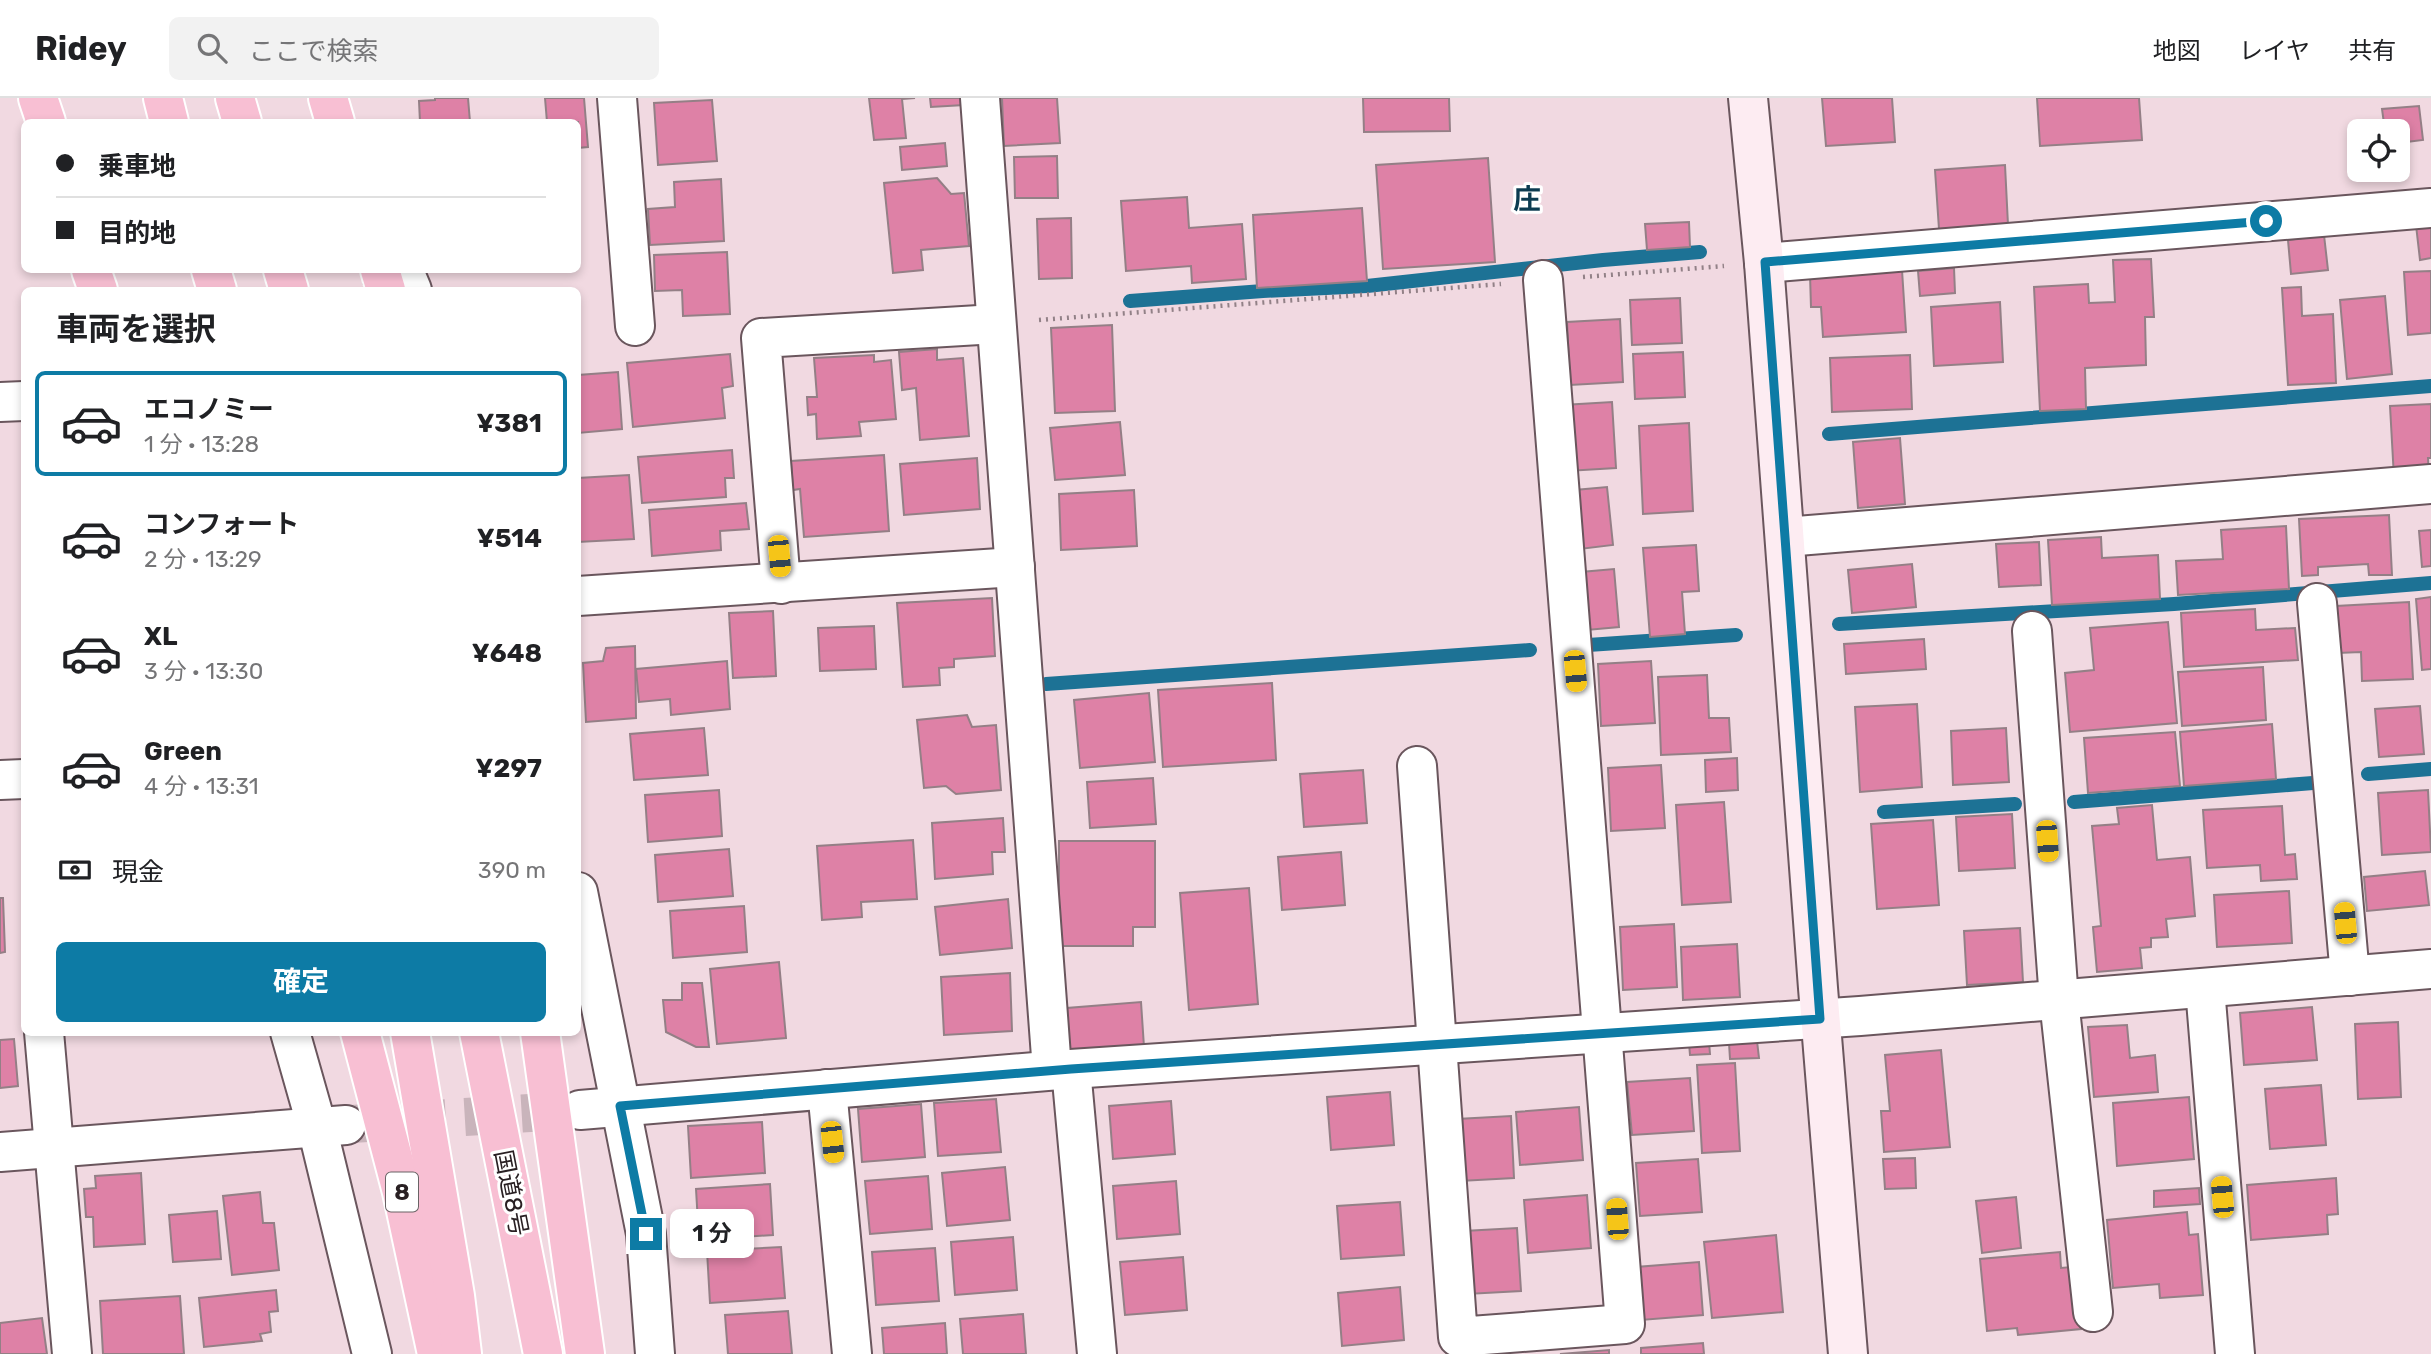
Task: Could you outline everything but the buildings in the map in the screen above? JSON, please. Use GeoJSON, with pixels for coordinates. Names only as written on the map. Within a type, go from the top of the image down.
{"type":"FeatureCollection","features":[{"type":"Feature","properties":{"kind":"highway"},"geometry":{"type":"LineString","coordinates":[[38,98],[45,119]]}},
{"type":"Feature","properties":{"kind":"highway"},"geometry":{"type":"LineString","coordinates":[[163,98],[168,119]]}},
{"type":"Feature","properties":{"kind":"highway"},"geometry":{"type":"LineString","coordinates":[[235,98],[241,119]]}},
{"type":"Feature","properties":{"kind":"highway"},"geometry":{"type":"LineString","coordinates":[[328,98],[334,119]]}},
{"type":"Feature","properties":{"kind":"highway","name":"8"},"geometry":{"type":"LineString","coordinates":[[361,1036],[402,1192],[437,1354]]}},
{"type":"Feature","properties":{"kind":"highway","name":"8"},"geometry":{"type":"LineString","coordinates":[[411,1036],[455,1296],[462,1354]]}},
{"type":"Feature","properties":{"kind":"highway","name":"国道8号"},"geometry":{"type":"LineString","coordinates":[[480,1036],[543,1354]]}},
{"type":"Feature","properties":{"kind":"highway"},"geometry":{"type":"LineString","coordinates":[[541,1036],[585,1354]]}},
{"type":"Feature","properties":{"kind":"street"},"geometry":{"type":"LineString","coordinates":[[618,98],[635,326]]}},
{"type":"Feature","properties":{"kind":"street"},"geometry":{"type":"LineString","coordinates":[[980,98],[1015,567],[1061,1069],[1097,1354]]}},
{"type":"Feature","properties":{"kind":"street"},"geometry":{"type":"LineString","coordinates":[[1748,98],[1765,262],[1820,1019],[1848,1354]]}},
{"type":"Feature","properties":{"kind":"street"},"geometry":{"type":"LineString","coordinates":[[1765,262],[2431,208]]}},
{"type":"Feature","properties":{"kind":"street"},"geometry":{"type":"LineString","coordinates":[[1417,766],[1458,1337],[1625,1324],[1543,280]]}},
{"type":"Feature","properties":{"kind":"street"},"geometry":{"type":"LineString","coordinates":[[781,583],[761,338],[996,324]]}},
{"type":"Feature","properties":{"kind":"street"},"geometry":{"type":"LineString","coordinates":[[0,402],[21,401]]}},
{"type":"Feature","properties":{"kind":"street"},"geometry":{"type":"LineString","coordinates":[[1785,537],[2431,484]]}},
{"type":"Feature","properties":{"kind":"street"},"geometry":{"type":"LineString","coordinates":[[581,596],[1015,567]]}},
{"type":"Feature","properties":{"kind":"street"},"geometry":{"type":"LineString","coordinates":[[2317,603],[2350,976]]}},
{"type":"Feature","properties":{"kind":"street"},"geometry":{"type":"LineString","coordinates":[[2032,631],[2059,1000],[2093,1312]]}},
{"type":"Feature","properties":{"kind":"street"},"geometry":{"type":"LineString","coordinates":[[0,780],[21,779]]}},
{"type":"Feature","properties":{"kind":"street"},"geometry":{"type":"LineString","coordinates":[[581,907],[646,1234],[655,1354]]}},
{"type":"Feature","properties":{"kind":"street"},"geometry":{"type":"LineString","coordinates":[[580,1110],[1061,1069],[1820,1019],[2431,969]]}},
{"type":"Feature","properties":{"kind":"street"},"geometry":{"type":"LineString","coordinates":[[2205,988],[2235,1354]]}},
{"type":"Feature","properties":{"kind":"street"},"geometry":{"type":"LineString","coordinates":[[44,1036],[72,1354]]}},
{"type":"Feature","properties":{"kind":"street"},"geometry":{"type":"LineString","coordinates":[[292,1036],[332,1126],[372,1354]]}},
{"type":"Feature","properties":{"kind":"street"},"geometry":{"type":"LineString","coordinates":[[827,1089],[852,1354]]}},
{"type":"Feature","properties":{"kind":"street"},"geometry":{"type":"LineString","coordinates":[[0,1152],[332,1126]]}},
{"type":"Feature","properties":{"kind":"path"},"geometry":{"type":"LineString","coordinates":[[996,324],[1765,262]]}},
{"type":"Feature","properties":{"kind":"waterway"},"geometry":{"type":"LineString","coordinates":[[1130,301],[1367,286],[1700,252]]}},
{"type":"Feature","properties":{"kind":"waterway"},"geometry":{"type":"LineString","coordinates":[[1829,434],[2431,386]]}},
{"type":"Feature","properties":{"kind":"waterway"},"geometry":{"type":"LineString","coordinates":[[1839,624],[2174,604],[2431,583]]}},
{"type":"Feature","properties":{"kind":"waterway"},"geometry":{"type":"LineString","coordinates":[[1588,645],[1736,635]]}},
{"type":"Feature","properties":{"kind":"waterway"},"geometry":{"type":"LineString","coordinates":[[1046,684],[1530,650]]}},
{"type":"Feature","properties":{"kind":"waterway"},"geometry":{"type":"LineString","coordinates":[[2368,774],[2431,769]]}},
{"type":"Feature","properties":{"kind":"waterway"},"geometry":{"type":"LineString","coordinates":[[2074,802],[2313,783]]}},
{"type":"Feature","properties":{"kind":"waterway"},"geometry":{"type":"LineString","coordinates":[[1884,812],[2015,804]]}},
{"type":"Feature","properties":{"kind":"tunnel"},"geometry":{"type":"LineString","coordinates":[[351,1124],[580,1110]]}},
{"type":"Feature","properties":{"kind":"district","name":"庄"},"geometry":{"type":"Point","coordinates":[1527,199]}},
{"type":"Feature","properties":{"kind":"route"},"geometry":{"type":"LineString","coordinates":[[646,1234],[620,1106],[1071,1069],[1820,1019],[1765,262],[2266,221]]}}]}
